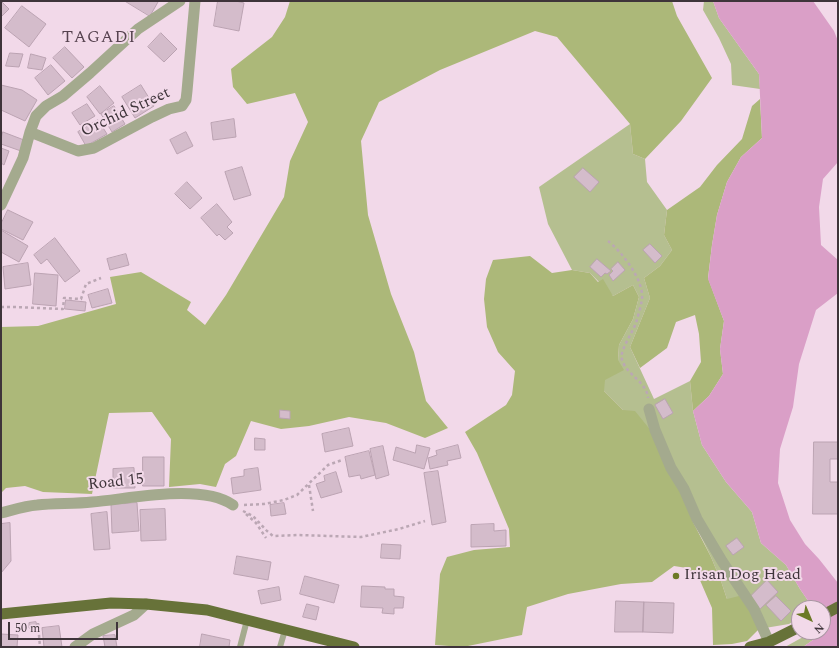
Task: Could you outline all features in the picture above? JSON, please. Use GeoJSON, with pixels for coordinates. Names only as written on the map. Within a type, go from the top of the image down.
{"type":"FeatureCollection","features":[{"type":"Feature","properties":{"kind":"highway"},"geometry":{"type":"LineString","coordinates":[[1,614],[111,602],[146,604],[207,610],[354,647]]}},
{"type":"Feature","properties":{"kind":"highway"},"geometry":{"type":"LineString","coordinates":[[750,647],[769,642],[791,631]]}},
{"type":"Feature","properties":{"kind":"street"},"geometry":{"type":"LineString","coordinates":[[1,205],[23,158],[36,116],[46,106],[63,96],[90,73],[138,29],[180,1]]}},
{"type":"Feature","properties":{"kind":"street","name":"Orchid Street"},"geometry":{"type":"LineString","coordinates":[[30,132],[78,151],[94,148],[152,117],[169,109],[182,106],[186,100],[195,1]]}},
{"type":"Feature","properties":{"kind":"street"},"geometry":{"type":"LineString","coordinates":[[649,409],[657,436],[671,468],[684,489],[697,519],[722,561],[754,609],[769,642]]}},
{"type":"Feature","properties":{"kind":"street","name":"Road 15"},"geometry":{"type":"LineString","coordinates":[[1,513],[36,505],[86,503],[193,493],[217,496],[225,499],[233,505]]}},
{"type":"Feature","properties":{"kind":"street"},"geometry":{"type":"LineString","coordinates":[[75,647],[93,634],[134,615],[146,604]]}},
{"type":"Feature","properties":{"kind":"lane"},"geometry":{"type":"LineString","coordinates":[[240,647],[247,620]]}},
{"type":"Feature","properties":{"kind":"lane"},"geometry":{"type":"LineString","coordinates":[[280,647],[286,630]]}},
{"type":"Feature","properties":{"kind":"path"},"geometry":{"type":"LineString","coordinates":[[608,241],[617,248],[628,262],[640,287],[642,298],[636,322],[623,346],[621,357],[627,369],[639,380],[648,394],[649,409]]}},
{"type":"Feature","properties":{"kind":"path"},"geometry":{"type":"LineString","coordinates":[[1,307],[14,306],[63,309],[64,298],[81,299],[86,284],[101,278]]}},
{"type":"Feature","properties":{"kind":"path"},"geometry":{"type":"LineString","coordinates":[[233,505],[258,504],[284,500],[297,495],[328,465],[342,460]]}},
{"type":"Feature","properties":{"kind":"path"},"geometry":{"type":"LineString","coordinates":[[308,485],[313,511]]}},
{"type":"Feature","properties":{"kind":"path"},"geometry":{"type":"LineString","coordinates":[[266,538],[256,523],[244,512],[253,516],[273,536],[298,535],[361,537],[399,529],[425,520]]}},
{"type":"Feature","properties":{"kind":"path"},"geometry":{"type":"LineString","coordinates":[[38,623],[40,647]]}},
{"type":"Feature","properties":{"kind":"green space"},"geometry":{"type":"Polygon","coordinates":[[[290,1],[672,1],[677,16],[712,78],[681,121],[645,159],[633,154],[630,124],[557,37],[535,31],[440,70],[379,102],[361,141],[368,215],[391,294],[414,352],[426,401],[448,428],[425,438],[386,423],[349,417],[309,426],[281,429],[251,421],[236,456],[225,464],[216,487],[200,484],[169,487],[171,439],[152,412],[109,413],[92,494],[43,492],[25,486],[6,488],[1,493],[1,327],[38,326],[116,304],[110,277],[141,272],[191,302],[187,310],[205,325],[226,295],[284,197],[290,161],[308,122],[295,93],[247,104],[233,87],[231,69],[272,37],[285,17],[290,1]]]}},
{"type":"Feature","properties":{"kind":"green space"},"geometry":{"type":"Polygon","coordinates":[[[704,1],[713,1],[719,18],[759,74],[760,89],[732,85],[731,64],[719,38],[703,10],[704,1]]]}},
{"type":"Feature","properties":{"kind":"green space"},"geometry":{"type":"Polygon","coordinates":[[[760,99],[762,138],[741,157],[727,182],[717,215],[712,245],[708,278],[724,321],[720,349],[723,374],[709,396],[693,411],[690,381],[701,362],[699,334],[695,315],[676,322],[667,348],[640,368],[630,347],[650,298],[644,278],[660,266],[672,250],[664,235],[667,210],[700,187],[717,165],[742,139],[752,106],[760,99]]]}},
{"type":"Feature","properties":{"kind":"green space"},"geometry":{"type":"Polygon","coordinates":[[[630,124],[633,154],[645,159],[647,182],[667,210],[664,235],[672,250],[660,266],[644,278],[650,298],[630,347],[654,399],[690,381],[693,411],[702,445],[726,482],[752,512],[761,543],[786,565],[808,600],[791,600],[791,623],[789,624],[759,629],[727,599],[711,557],[687,508],[623,410],[604,391],[604,380],[618,360],[619,345],[633,319],[639,297],[633,285],[613,296],[590,273],[572,270],[548,224],[539,187],[630,124]]]}},
{"type":"Feature","properties":{"kind":"green space"},"geometry":{"type":"Polygon","coordinates":[[[530,256],[552,273],[572,270],[590,273],[598,282],[603,279],[613,296],[633,285],[639,297],[633,319],[619,345],[618,360],[624,370],[605,380],[604,391],[623,410],[635,411],[652,432],[680,490],[693,522],[711,557],[727,599],[739,596],[751,610],[759,629],[747,641],[732,644],[713,645],[712,608],[699,578],[687,568],[674,566],[652,582],[621,584],[568,594],[527,607],[522,635],[463,647],[435,645],[440,574],[447,557],[474,550],[510,547],[509,529],[477,453],[465,432],[506,405],[512,395],[515,371],[498,352],[487,327],[484,299],[486,279],[493,260],[530,256]]]}},
{"type":"Feature","properties":{"kind":"green space"},"geometry":{"type":"Polygon","coordinates":[[[798,640],[813,640],[803,647],[785,647],[798,640]]]}},
{"type":"Feature","properties":{"kind":"shaded area"},"geometry":{"type":"Polygon","coordinates":[[[713,1],[813,1],[834,31],[838,41],[838,162],[823,179],[819,207],[821,245],[838,260],[838,293],[816,310],[799,364],[793,407],[780,449],[778,483],[790,520],[805,544],[838,583],[838,647],[803,647],[813,640],[831,640],[831,600],[808,600],[786,565],[761,543],[752,512],[726,482],[702,445],[693,411],[709,396],[723,374],[720,349],[724,321],[708,279],[717,215],[727,182],[741,157],[762,138],[759,74],[719,18],[713,1]]]}},
{"type":"Feature","properties":{"kind":"building"},"geometry":{"type":"Polygon","coordinates":[[[1,1],[9,9],[1,17],[1,1]]]}},
{"type":"Feature","properties":{"kind":"building"},"geometry":{"type":"Polygon","coordinates":[[[125,1],[156,1],[158,2],[150,16],[125,1]]]}},
{"type":"Feature","properties":{"kind":"building"},"geometry":{"type":"Polygon","coordinates":[[[218,1],[236,1],[244,3],[239,31],[214,26],[218,1]]]}},
{"type":"Feature","properties":{"kind":"building"},"geometry":{"type":"Polygon","coordinates":[[[22,6],[46,24],[29,47],[5,28],[22,6]]]}},
{"type":"Feature","properties":{"kind":"building"},"geometry":{"type":"Polygon","coordinates":[[[161,33],[177,49],[164,62],[148,47],[161,33]]]}},
{"type":"Feature","properties":{"kind":"building"},"geometry":{"type":"Polygon","coordinates":[[[65,47],[84,67],[72,78],[53,58],[65,47]]]}},
{"type":"Feature","properties":{"kind":"building"},"geometry":{"type":"Polygon","coordinates":[[[10,53],[23,54],[19,67],[6,66],[10,53]]]}},
{"type":"Feature","properties":{"kind":"building"},"geometry":{"type":"Polygon","coordinates":[[[31,54],[46,58],[42,70],[28,68],[31,54]]]}},
{"type":"Feature","properties":{"kind":"building"},"geometry":{"type":"Polygon","coordinates":[[[51,65],[65,81],[48,95],[35,78],[51,65]]]}},
{"type":"Feature","properties":{"kind":"building"},"geometry":{"type":"Polygon","coordinates":[[[1,85],[22,90],[37,100],[25,121],[1,110],[1,85]]]}},
{"type":"Feature","properties":{"kind":"building"},"geometry":{"type":"Polygon","coordinates":[[[141,85],[154,106],[135,118],[122,97],[141,85]]]}},
{"type":"Feature","properties":{"kind":"building"},"geometry":{"type":"Polygon","coordinates":[[[100,86],[114,103],[100,114],[87,97],[100,86]]]}},
{"type":"Feature","properties":{"kind":"building"},"geometry":{"type":"Polygon","coordinates":[[[87,104],[95,116],[80,125],[72,113],[87,104]]]}},
{"type":"Feature","properties":{"kind":"building"},"geometry":{"type":"Polygon","coordinates":[[[114,106],[125,124],[112,132],[101,114],[114,106]]]}},
{"type":"Feature","properties":{"kind":"building"},"geometry":{"type":"Polygon","coordinates":[[[234,119],[236,137],[213,140],[211,123],[234,119]]]}},
{"type":"Feature","properties":{"kind":"building"},"geometry":{"type":"Polygon","coordinates":[[[98,120],[107,134],[86,146],[78,132],[98,120]]]}},
{"type":"Feature","properties":{"kind":"building"},"geometry":{"type":"Polygon","coordinates":[[[3,132],[24,140],[21,151],[1,144],[3,132]]]}},
{"type":"Feature","properties":{"kind":"building"},"geometry":{"type":"Polygon","coordinates":[[[186,132],[193,146],[177,154],[170,140],[186,132]]]}},
{"type":"Feature","properties":{"kind":"building"},"geometry":{"type":"Polygon","coordinates":[[[1,148],[9,151],[4,165],[1,163],[1,148]]]}},
{"type":"Feature","properties":{"kind":"building"},"geometry":{"type":"Polygon","coordinates":[[[242,167],[251,195],[234,200],[225,172],[242,167]]]}},
{"type":"Feature","properties":{"kind":"building"},"geometry":{"type":"Polygon","coordinates":[[[583,168],[599,182],[590,192],[574,177],[583,168]]]}},
{"type":"Feature","properties":{"kind":"building"},"geometry":{"type":"Polygon","coordinates":[[[187,182],[202,198],[190,209],[175,194],[187,182]]]}},
{"type":"Feature","properties":{"kind":"building"},"geometry":{"type":"Polygon","coordinates":[[[217,204],[232,222],[227,227],[233,233],[225,240],[219,234],[217,236],[201,218],[217,204]]]}},
{"type":"Feature","properties":{"kind":"building"},"geometry":{"type":"Polygon","coordinates":[[[8,210],[33,222],[23,240],[1,229],[1,224],[8,210]]]}},
{"type":"Feature","properties":{"kind":"building"},"geometry":{"type":"Polygon","coordinates":[[[1,230],[28,246],[19,262],[1,252],[1,230]]]}},
{"type":"Feature","properties":{"kind":"building"},"geometry":{"type":"Polygon","coordinates":[[[55,238],[80,271],[65,282],[47,259],[41,264],[34,255],[55,238]]]}},
{"type":"Feature","properties":{"kind":"building"},"geometry":{"type":"Polygon","coordinates":[[[650,244],[662,256],[655,263],[643,250],[650,244]]]}},
{"type":"Feature","properties":{"kind":"building"},"geometry":{"type":"Polygon","coordinates":[[[126,254],[129,265],[110,270],[107,259],[126,254]]]}},
{"type":"Feature","properties":{"kind":"building"},"geometry":{"type":"Polygon","coordinates":[[[597,259],[611,271],[607,274],[605,273],[601,277],[590,267],[597,259]]]}},
{"type":"Feature","properties":{"kind":"building"},"geometry":{"type":"Polygon","coordinates":[[[618,262],[625,270],[613,281],[609,275],[613,271],[611,269],[618,262]]]}},
{"type":"Feature","properties":{"kind":"building"},"geometry":{"type":"Polygon","coordinates":[[[28,263],[31,285],[5,289],[3,267],[28,263]]]}},
{"type":"Feature","properties":{"kind":"building"},"geometry":{"type":"Polygon","coordinates":[[[35,273],[58,275],[56,306],[33,304],[35,273]]]}},
{"type":"Feature","properties":{"kind":"building"},"geometry":{"type":"Polygon","coordinates":[[[108,289],[112,303],[92,308],[88,295],[108,289]]]}},
{"type":"Feature","properties":{"kind":"building"},"geometry":{"type":"Polygon","coordinates":[[[66,300],[86,302],[85,311],[65,309],[66,300]]]}},
{"type":"Feature","properties":{"kind":"building"},"geometry":{"type":"Polygon","coordinates":[[[665,399],[673,413],[663,419],[655,405],[665,399]]]}},
{"type":"Feature","properties":{"kind":"building"},"geometry":{"type":"Polygon","coordinates":[[[280,410],[290,411],[290,419],[280,418],[280,410]]]}},
{"type":"Feature","properties":{"kind":"building"},"geometry":{"type":"Polygon","coordinates":[[[349,428],[353,446],[325,452],[322,434],[349,428]]]}},
{"type":"Feature","properties":{"kind":"building"},"geometry":{"type":"Polygon","coordinates":[[[255,438],[265,439],[265,450],[255,450],[255,438]]]}},
{"type":"Feature","properties":{"kind":"building"},"geometry":{"type":"Polygon","coordinates":[[[814,442],[838,442],[838,459],[830,459],[830,482],[838,482],[838,514],[813,514],[814,442]]]}},
{"type":"Feature","properties":{"kind":"building"},"geometry":{"type":"Polygon","coordinates":[[[417,445],[430,448],[424,469],[393,460],[396,447],[415,453],[417,445]]]}},
{"type":"Feature","properties":{"kind":"building"},"geometry":{"type":"Polygon","coordinates":[[[458,445],[461,458],[447,461],[448,465],[430,469],[428,458],[437,455],[436,451],[458,445]]]}},
{"type":"Feature","properties":{"kind":"building"},"geometry":{"type":"Polygon","coordinates":[[[383,446],[389,475],[376,479],[370,449],[383,446]]]}},
{"type":"Feature","properties":{"kind":"building"},"geometry":{"type":"Polygon","coordinates":[[[369,451],[375,475],[361,479],[360,475],[349,477],[345,457],[369,451]]]}},
{"type":"Feature","properties":{"kind":"building"},"geometry":{"type":"Polygon","coordinates":[[[143,457],[164,457],[164,486],[143,486],[143,457]]]}},
{"type":"Feature","properties":{"kind":"building"},"geometry":{"type":"Polygon","coordinates":[[[134,468],[135,488],[113,488],[113,469],[134,468]]]}},
{"type":"Feature","properties":{"kind":"building"},"geometry":{"type":"Polygon","coordinates":[[[258,468],[261,490],[233,494],[231,478],[244,476],[244,470],[258,468]]]}},
{"type":"Feature","properties":{"kind":"building"},"geometry":{"type":"Polygon","coordinates":[[[438,471],[446,522],[432,525],[424,473],[438,471]]]}},
{"type":"Feature","properties":{"kind":"building"},"geometry":{"type":"Polygon","coordinates":[[[336,472],[342,492],[321,498],[316,484],[325,481],[324,476],[336,472]]]}},
{"type":"Feature","properties":{"kind":"building"},"geometry":{"type":"Polygon","coordinates":[[[137,503],[139,531],[112,533],[111,505],[137,503]]]}},
{"type":"Feature","properties":{"kind":"building"},"geometry":{"type":"Polygon","coordinates":[[[284,503],[286,514],[271,516],[270,505],[284,503]]]}},
{"type":"Feature","properties":{"kind":"building"},"geometry":{"type":"Polygon","coordinates":[[[165,509],[166,540],[141,541],[140,510],[165,509]]]}},
{"type":"Feature","properties":{"kind":"building"},"geometry":{"type":"Polygon","coordinates":[[[107,512],[110,549],[94,550],[91,514],[107,512]]]}},
{"type":"Feature","properties":{"kind":"building"},"geometry":{"type":"Polygon","coordinates":[[[10,523],[11,561],[1,573],[1,524],[10,523]]]}},
{"type":"Feature","properties":{"kind":"building"},"geometry":{"type":"Polygon","coordinates":[[[494,524],[494,531],[506,530],[506,546],[471,547],[471,525],[494,524]]]}},
{"type":"Feature","properties":{"kind":"building"},"geometry":{"type":"Polygon","coordinates":[[[737,538],[744,547],[733,555],[726,546],[737,538]]]}},
{"type":"Feature","properties":{"kind":"building"},"geometry":{"type":"Polygon","coordinates":[[[382,544],[401,545],[400,559],[381,558],[382,544]]]}},
{"type":"Feature","properties":{"kind":"building"},"geometry":{"type":"Polygon","coordinates":[[[237,556],[271,562],[268,580],[234,574],[237,556]]]}},
{"type":"Feature","properties":{"kind":"building"},"geometry":{"type":"Polygon","coordinates":[[[305,576],[339,585],[334,603],[300,594],[305,576]]]}},
{"type":"Feature","properties":{"kind":"building"},"geometry":{"type":"Polygon","coordinates":[[[767,580],[778,592],[760,609],[750,597],[767,580]]]}},
{"type":"Feature","properties":{"kind":"building"},"geometry":{"type":"Polygon","coordinates":[[[362,586],[394,589],[394,596],[404,597],[403,608],[394,608],[394,614],[382,613],[383,608],[361,607],[362,586]]]}},
{"type":"Feature","properties":{"kind":"building"},"geometry":{"type":"Polygon","coordinates":[[[279,587],[281,600],[261,604],[258,591],[279,587]]]}},
{"type":"Feature","properties":{"kind":"building"},"geometry":{"type":"Polygon","coordinates":[[[776,596],[791,611],[781,621],[766,605],[776,596]]]}},
{"type":"Feature","properties":{"kind":"building"},"geometry":{"type":"Polygon","coordinates":[[[616,601],[644,602],[643,632],[615,632],[616,601]]]}},
{"type":"Feature","properties":{"kind":"building"},"geometry":{"type":"Polygon","coordinates":[[[644,602],[674,603],[673,633],[643,632],[644,602]]]}},
{"type":"Feature","properties":{"kind":"building"},"geometry":{"type":"Polygon","coordinates":[[[307,604],[319,607],[316,620],[303,617],[307,604]]]}},
{"type":"Feature","properties":{"kind":"building"},"geometry":{"type":"Polygon","coordinates":[[[36,622],[37,627],[29,628],[29,623],[36,622]]]}},
{"type":"Feature","properties":{"kind":"building"},"geometry":{"type":"Polygon","coordinates":[[[59,626],[62,647],[44,647],[42,628],[59,626]]]}},
{"type":"Feature","properties":{"kind":"building"},"geometry":{"type":"Polygon","coordinates":[[[1,634],[18,635],[17,647],[1,647],[1,634]]]}},
{"type":"Feature","properties":{"kind":"building"},"geometry":{"type":"Polygon","coordinates":[[[202,634],[230,640],[229,647],[200,647],[202,634]]]}},
{"type":"Feature","properties":{"kind":"building"},"geometry":{"type":"Polygon","coordinates":[[[115,635],[117,647],[105,647],[103,636],[115,635]]]}},
{"type":"Feature","properties":{"kind":"place","name":"Irisan Dog Head"},"geometry":{"type":"Point","coordinates":[676,576]}},
{"type":"Feature","properties":{"kind":"district","name":"TAGADI"},"geometry":{"type":"Point","coordinates":[99,39]}}]}
